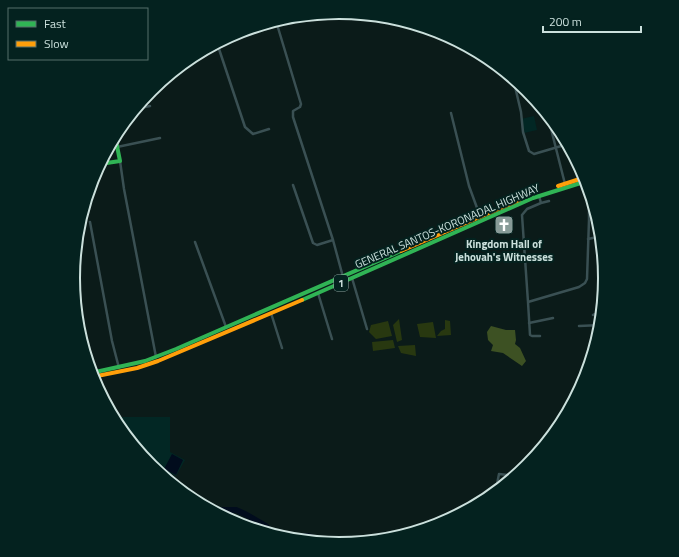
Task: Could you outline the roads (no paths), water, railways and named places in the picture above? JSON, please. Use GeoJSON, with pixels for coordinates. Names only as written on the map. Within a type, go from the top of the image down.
{"type":"FeatureCollection","features":[{"type":"Feature","properties":{"kind":"main road"},"geometry":{"type":"LineString","coordinates":[[108,163],[120,161],[118,147]]}},
{"type":"Feature","properties":{"kind":"main road","name":"GENERAL SANTOS-KORONADAL HIGHWAY"},"geometry":{"type":"LineString","coordinates":[[99,375],[151,363],[226,328],[579,180]]}},
{"type":"Feature","properties":{"kind":"main road","name":"GENERAL SANTOS-KORONADAL HIGHWAY"},"geometry":{"type":"LineString","coordinates":[[351,276],[531,195],[580,182]]}},
{"type":"Feature","properties":{"kind":"main road","name":"GENERAL SANTOS-KORONADAL HIGHWAY"},"geometry":{"type":"LineString","coordinates":[[98,372],[119,370],[177,351],[318,293],[344,279]]}},
{"type":"Feature","properties":{"kind":"street"},"geometry":{"type":"LineString","coordinates":[[278,27],[301,104],[300,107],[293,110],[293,117],[333,240],[344,279]]}},
{"type":"Feature","properties":{"kind":"street"},"geometry":{"type":"LineString","coordinates":[[219,49],[245,127],[253,134],[269,129]]}},
{"type":"Feature","properties":{"kind":"street"},"geometry":{"type":"LineString","coordinates":[[517,89],[524,132],[529,151],[534,154],[562,146]]}},
{"type":"Feature","properties":{"kind":"street"},"geometry":{"type":"LineString","coordinates":[[144,107],[150,106]]}},
{"type":"Feature","properties":{"kind":"street"},"geometry":{"type":"LineString","coordinates":[[451,113],[469,186],[480,217]]}},
{"type":"Feature","properties":{"kind":"street"},"geometry":{"type":"LineString","coordinates":[[551,129],[565,185]]}},
{"type":"Feature","properties":{"kind":"street"},"geometry":{"type":"LineString","coordinates":[[118,147],[160,138]]}},
{"type":"Feature","properties":{"kind":"street"},"geometry":{"type":"LineString","coordinates":[[120,161],[156,357]]}},
{"type":"Feature","properties":{"kind":"street"},"geometry":{"type":"LineString","coordinates":[[293,185],[313,243],[317,245],[333,240]]}},
{"type":"Feature","properties":{"kind":"street"},"geometry":{"type":"LineString","coordinates":[[539,196],[541,203]]}},
{"type":"Feature","properties":{"kind":"street"},"geometry":{"type":"LineString","coordinates":[[540,336],[530,336],[522,215],[527,209],[549,201]]}},
{"type":"Feature","properties":{"kind":"street"},"geometry":{"type":"LineString","coordinates":[[528,302],[579,287],[585,283],[587,279],[589,208]]}},
{"type":"Feature","properties":{"kind":"street"},"geometry":{"type":"LineString","coordinates":[[90,222],[112,341],[119,370]]}},
{"type":"Feature","properties":{"kind":"street"},"geometry":{"type":"LineString","coordinates":[[588,239],[596,237]]}},
{"type":"Feature","properties":{"kind":"street"},"geometry":{"type":"LineString","coordinates":[[195,242],[226,328]]}},
{"type":"Feature","properties":{"kind":"street"},"geometry":{"type":"LineString","coordinates":[[351,276],[366,329]]}},
{"type":"Feature","properties":{"kind":"street"},"geometry":{"type":"LineString","coordinates":[[318,293],[332,339]]}},
{"type":"Feature","properties":{"kind":"street"},"geometry":{"type":"LineString","coordinates":[[271,313],[282,348]]}},
{"type":"Feature","properties":{"kind":"street"},"geometry":{"type":"LineString","coordinates":[[529,323],[553,318]]}},
{"type":"Feature","properties":{"kind":"street"},"geometry":{"type":"LineString","coordinates":[[579,326],[595,325]]}},
{"type":"Feature","properties":{"kind":"street"},"geometry":{"type":"LineString","coordinates":[[497,484],[499,474],[509,475]]}},
{"type":"Feature","properties":{"kind":"waterway"},"geometry":{"type":"LineString","coordinates":[[223,510],[236,510],[267,527]]}},
{"type":"Feature","properties":{"kind":"waterway"},"geometry":{"type":"LineString","coordinates":[[306,536],[311,536]]}},
{"type":"Feature","properties":{"kind":"place","name":"Kingdom Hall of Jehovah's Witnesses"},"geometry":{"type":"Point","coordinates":[504,225]}}]}
